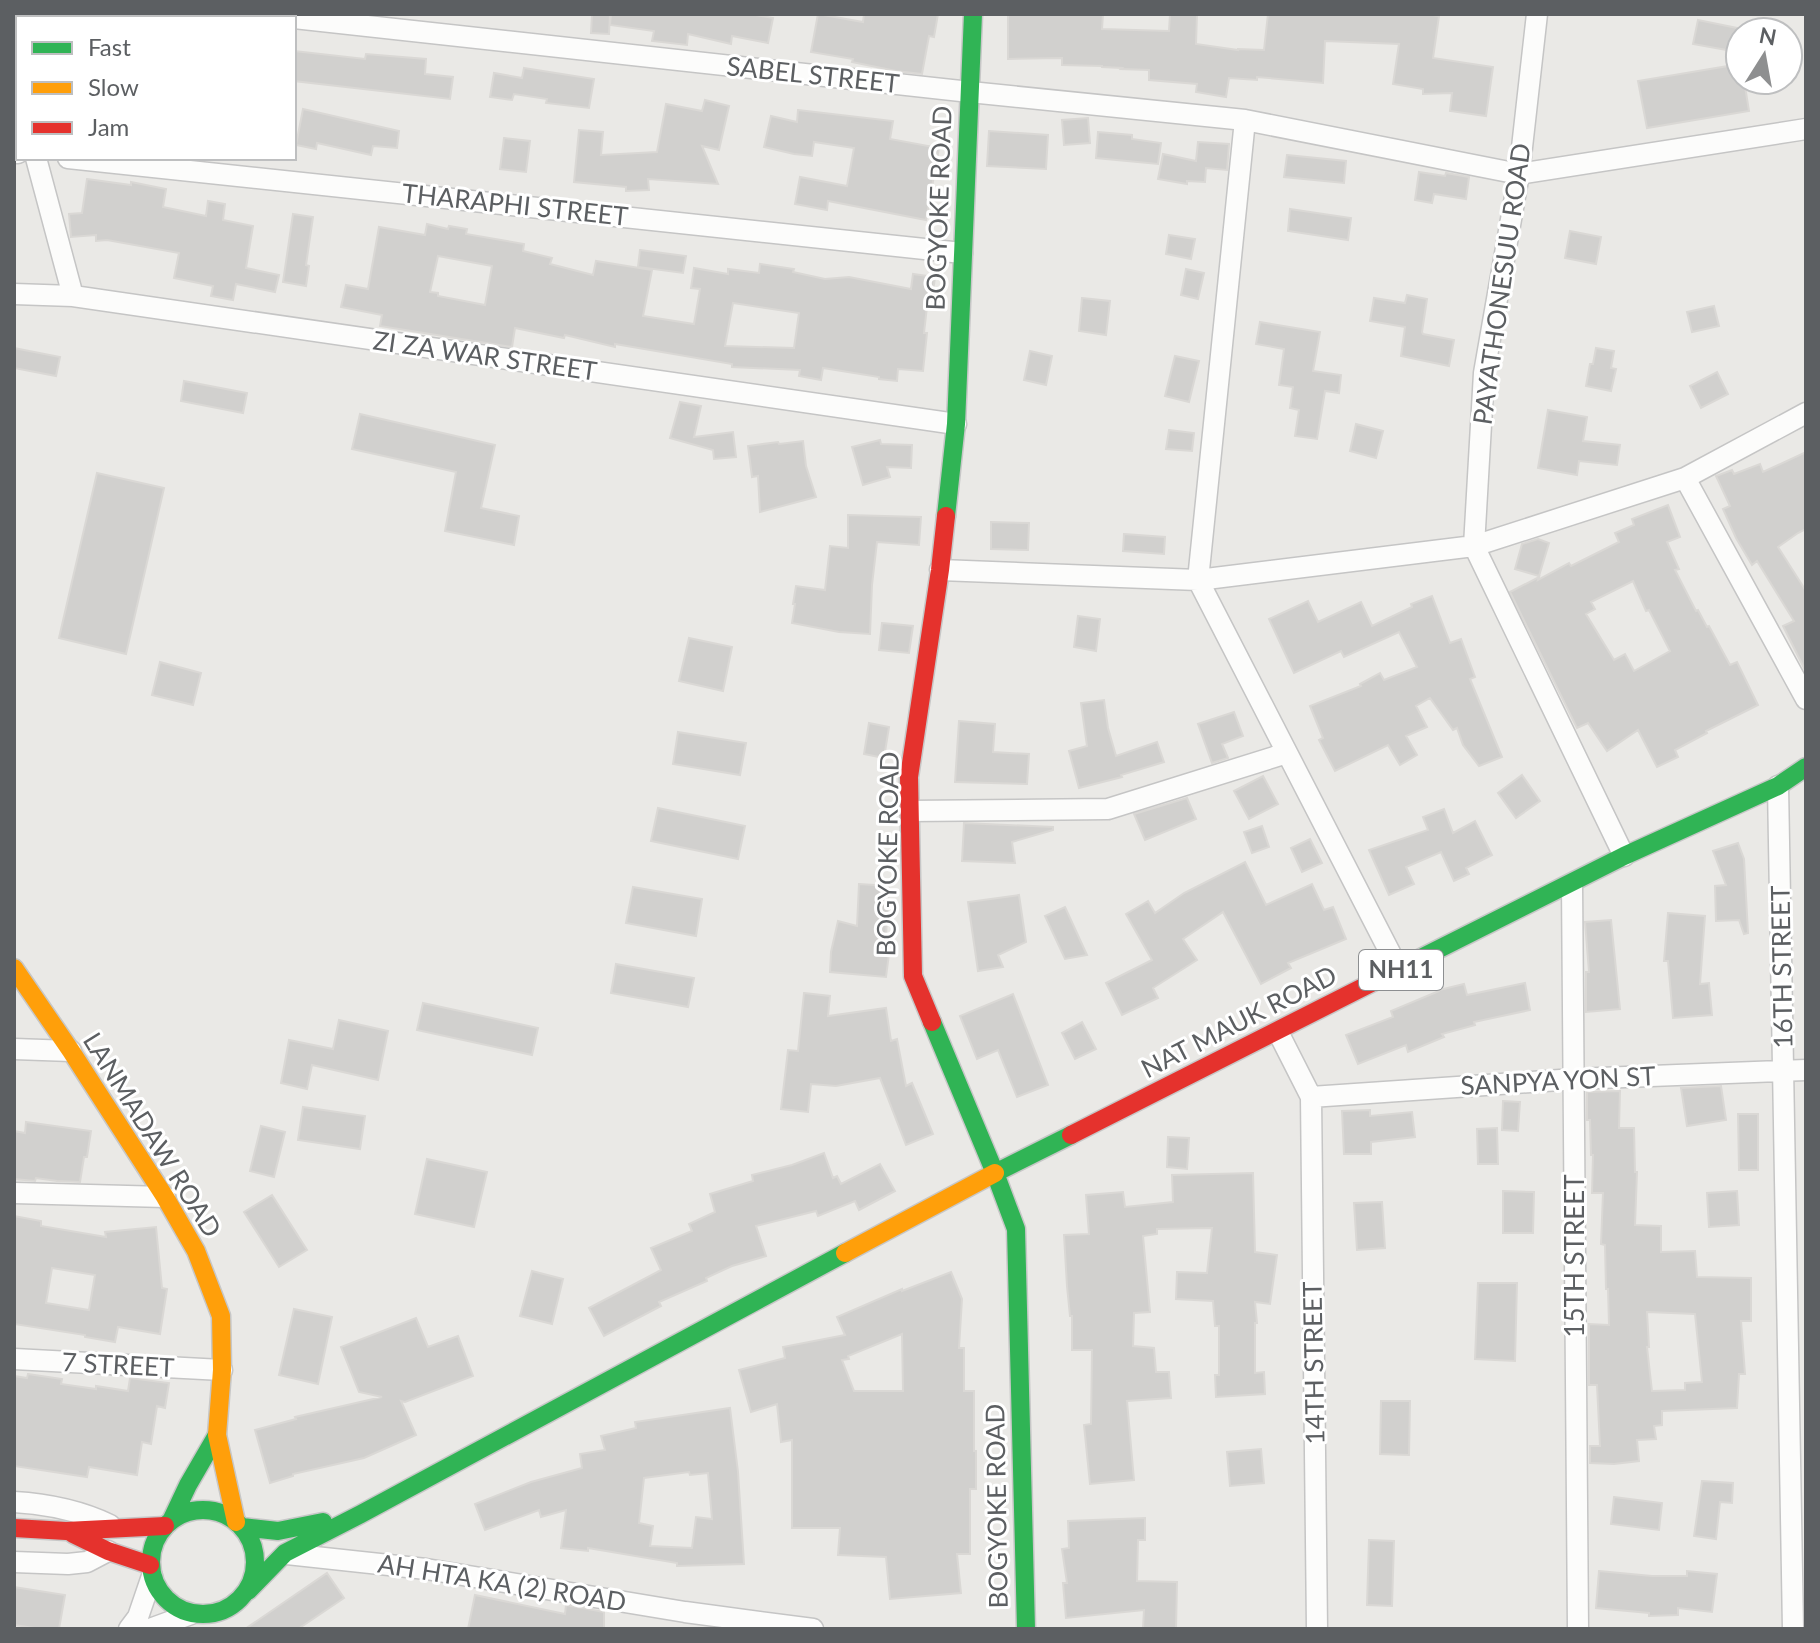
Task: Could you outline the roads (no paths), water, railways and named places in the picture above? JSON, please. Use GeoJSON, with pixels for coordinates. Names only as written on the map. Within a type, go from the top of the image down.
{"type":"FeatureCollection","features":[{"type":"Feature","properties":{"kind":"main road","name":"BOGYOKE ROAD"},"geometry":{"type":"LineString","coordinates":[[973,14],[956,424],[940,570],[909,777],[913,976],[1016,1229],[1026,1629]]}},
{"type":"Feature","properties":{"kind":"main road","name":"NAT MAUK ROAD"},"geometry":{"type":"LineString","coordinates":[[248,1591],[285,1553],[995,1173],[1624,856],[1778,786],[1806,767]]}},
{"type":"Feature","properties":{"kind":"main road","name":"LANMADAW ROAD"},"geometry":{"type":"LineString","coordinates":[[14,968],[165,1197],[196,1251],[221,1316],[222,1370],[217,1435],[239,1524]]}},
{"type":"Feature","properties":{"kind":"main road","name":"LANMADAW ROAD"},"geometry":{"type":"LineString","coordinates":[[168,1524],[217,1435]]}},
{"type":"Feature","properties":{"kind":"main road"},"geometry":{"type":"LineString","coordinates":[[14,1528],[66,1531],[117,1529],[168,1524],[192,1512],[216,1512],[239,1524],[278,1531],[361,1514]]}},
{"type":"Feature","properties":{"kind":"main road"},"geometry":{"type":"LineString","coordinates":[[168,1524],[154,1544],[151,1571],[167,1601],[191,1614],[223,1611],[248,1591],[255,1569],[253,1547],[239,1524]]}},
{"type":"Feature","properties":{"kind":"main road"},"geometry":{"type":"LineString","coordinates":[[66,1531],[151,1571]]}},
{"type":"Feature","properties":{"kind":"street","name":"PAYATHONESUU ROAD"},"geometry":{"type":"LineString","coordinates":[[1537,14],[1519,174],[1484,373],[1474,546],[1624,856]]}},
{"type":"Feature","properties":{"kind":"street","name":"SABEL STREET"},"geometry":{"type":"LineString","coordinates":[[296,18],[1245,120],[1519,174]]}},
{"type":"Feature","properties":{"kind":"street"},"geometry":{"type":"LineString","coordinates":[[1245,120],[1198,580],[1399,970]]}},
{"type":"Feature","properties":{"kind":"street"},"geometry":{"type":"LineString","coordinates":[[1519,174],[1806,129]]}},
{"type":"Feature","properties":{"kind":"street"},"geometry":{"type":"LineString","coordinates":[[37,160],[73,296]]}},
{"type":"Feature","properties":{"kind":"street","name":"THARAPHI STREET"},"geometry":{"type":"LineString","coordinates":[[87,160],[962,253]]}},
{"type":"Feature","properties":{"kind":"street","name":"ZI ZA WAR STREET"},"geometry":{"type":"LineString","coordinates":[[14,294],[73,296],[956,424]]}},
{"type":"Feature","properties":{"kind":"street"},"geometry":{"type":"LineString","coordinates":[[940,570],[1198,580],[1474,546],[1685,478],[1806,413]]}},
{"type":"Feature","properties":{"kind":"street"},"geometry":{"type":"LineString","coordinates":[[1685,478],[1806,699]]}},
{"type":"Feature","properties":{"kind":"street"},"geometry":{"type":"LineString","coordinates":[[910,811],[1108,809],[1287,753]]}},
{"type":"Feature","properties":{"kind":"street","name":"16TH STREET"},"geometry":{"type":"LineString","coordinates":[[1778,786],[1793,1629]]}},
{"type":"Feature","properties":{"kind":"street","name":"15TH STREET"},"geometry":{"type":"LineString","coordinates":[[1572,884],[1578,1629]]}},
{"type":"Feature","properties":{"kind":"street"},"geometry":{"type":"LineString","coordinates":[[1278,1032],[1311,1097]]}},
{"type":"Feature","properties":{"kind":"street"},"geometry":{"type":"LineString","coordinates":[[14,1049],[71,1051]]}},
{"type":"Feature","properties":{"kind":"street","name":"SANPYA YON ST"},"geometry":{"type":"LineString","coordinates":[[1311,1097],[1574,1079],[1806,1070]]}},
{"type":"Feature","properties":{"kind":"street","name":"14TH STREET"},"geometry":{"type":"LineString","coordinates":[[1311,1097],[1317,1629]]}},
{"type":"Feature","properties":{"kind":"street"},"geometry":{"type":"LineString","coordinates":[[14,1193],[165,1197]]}},
{"type":"Feature","properties":{"kind":"street","name":"7 STREET"},"geometry":{"type":"LineString","coordinates":[[14,1359],[222,1370]]}},
{"type":"Feature","properties":{"kind":"street"},"geometry":{"type":"LineString","coordinates":[[14,1502],[67,1508],[117,1529]]}},
{"type":"Feature","properties":{"kind":"street"},"geometry":{"type":"LineString","coordinates":[[14,1562],[87,1562],[108,1551]]}},
{"type":"Feature","properties":{"kind":"street","name":"AH HTA KA (2) ROAD"},"geometry":{"type":"LineString","coordinates":[[285,1553],[426,1569],[684,1620],[813,1629]]}},
{"type":"Feature","properties":{"kind":"street"},"geometry":{"type":"LineString","coordinates":[[129,1629],[138,1617],[151,1571]]}},
{"type":"Feature","properties":{"kind":"street"},"geometry":{"type":"LineString","coordinates":[[150,1629],[191,1614]]}}]}
